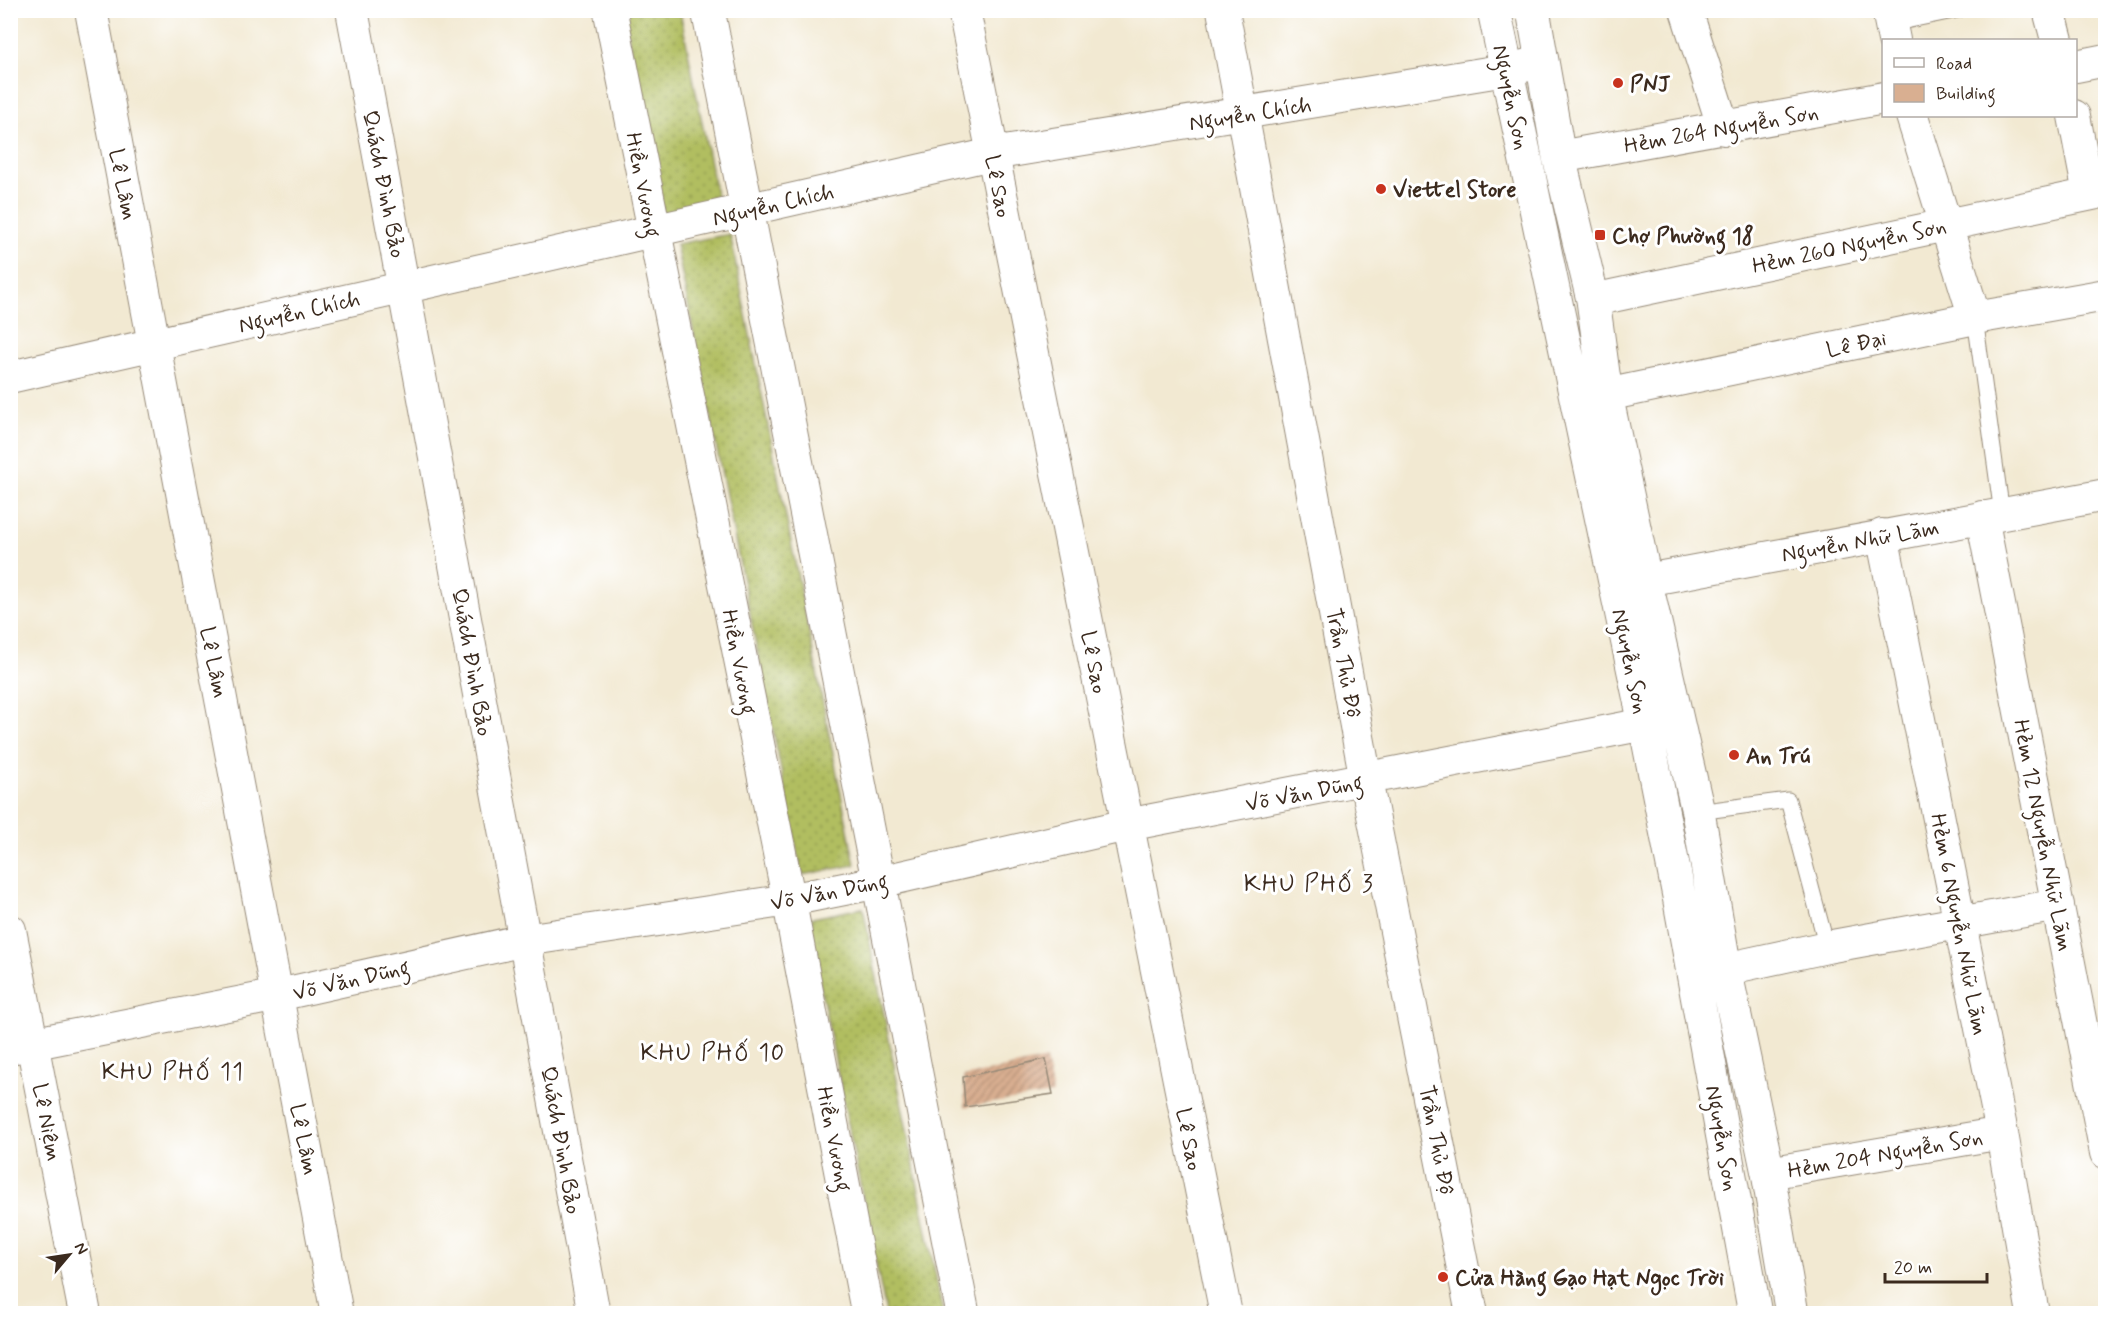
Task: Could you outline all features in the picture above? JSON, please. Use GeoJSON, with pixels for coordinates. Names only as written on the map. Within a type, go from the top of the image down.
{"type":"FeatureCollection","features":[{"type":"Feature","properties":{"kind":"street","name":"Lê Lâm"},"geometry":{"type":"LineString","coordinates":[[91,10],[337,1314]]}},
{"type":"Feature","properties":{"kind":"street","name":"Quách Đình Bảo"},"geometry":{"type":"LineString","coordinates":[[352,10],[594,1314]]}},
{"type":"Feature","properties":{"kind":"street","name":"Hiền Vương"},"geometry":{"type":"LineString","coordinates":[[610,10],[789,900],[868,1314]]}},
{"type":"Feature","properties":{"kind":"street"},"geometry":{"type":"LineString","coordinates":[[708,10],[963,1314]]}},
{"type":"Feature","properties":{"kind":"street","name":"Lê Sao"},"geometry":{"type":"LineString","coordinates":[[964,10],[1226,1314]]}},
{"type":"Feature","properties":{"kind":"street","name":"Trần Thủ Độ"},"geometry":{"type":"LineString","coordinates":[[1223,10],[1366,780],[1472,1314]]}},
{"type":"Feature","properties":{"kind":"street","name":"Nguyễn Sơn"},"geometry":{"type":"LineString","coordinates":[[1494,10],[1506,70],[1630,583],[1698,812],[1725,969],[1768,1173],[1792,1314]]}},
{"type":"Feature","properties":{"kind":"street","name":"Nguyễn Sơn"},"geometry":{"type":"LineString","coordinates":[[1533,10],[1559,157],[1593,300],[1630,583],[1645,724],[1679,896],[1755,1314]]}},
{"type":"Feature","properties":{"kind":"street"},"geometry":{"type":"LineString","coordinates":[[1686,10],[1724,129]]}},
{"type":"Feature","properties":{"kind":"street"},"geometry":{"type":"LineString","coordinates":[[2049,10],[2057,39]]}},
{"type":"Feature","properties":{"kind":"street"},"geometry":{"type":"LineString","coordinates":[[2077,66],[2106,60]]}},
{"type":"Feature","properties":{"kind":"street","name":"Nguyễn Chích"},"geometry":{"type":"LineString","coordinates":[[10,377],[992,154],[1243,114],[1542,62]]}},
{"type":"Feature","properties":{"kind":"street","name":"Hẻm 264 Nguyễn Sơn"},"geometry":{"type":"LineString","coordinates":[[1559,157],[1724,129],[1882,98]]}},
{"type":"Feature","properties":{"kind":"street"},"geometry":{"type":"LineString","coordinates":[[1912,117],[1975,318]]}},
{"type":"Feature","properties":{"kind":"street"},"geometry":{"type":"LineString","coordinates":[[2074,117],[2097,193]]}},
{"type":"Feature","properties":{"kind":"street","name":"Hẻm 260 Nguyễn Sơn"},"geometry":{"type":"LineString","coordinates":[[1593,300],[2097,193]]}},
{"type":"Feature","properties":{"kind":"street","name":"Lê Đại"},"geometry":{"type":"LineString","coordinates":[[1606,395],[1975,318],[2106,295]]}},
{"type":"Feature","properties":{"kind":"street","name":"Nguyễn Nhữ Lãm"},"geometry":{"type":"LineString","coordinates":[[1630,583],[2106,495]]}},
{"type":"Feature","properties":{"kind":"street","name":"Hẻm 12 Nguyễn Nhữ Lãm"},"geometry":{"type":"LineString","coordinates":[[1992,516],[2058,905],[2106,1153]]}},
{"type":"Feature","properties":{"kind":"street","name":"Hẻm 6 Nguyễn Nhữ Lãm"},"geometry":{"type":"LineString","coordinates":[[1881,536],[2002,1133],[2032,1314]]}},
{"type":"Feature","properties":{"kind":"street","name":"Võ Văn Dũng"},"geometry":{"type":"LineString","coordinates":[[21,1046],[278,995],[525,940],[789,900],[879,882],[1127,825],[1645,724]]}},
{"type":"Feature","properties":{"kind":"street"},"geometry":{"type":"LineString","coordinates":[[1725,969],[1827,947],[2058,905]]}},
{"type":"Feature","properties":{"kind":"street","name":"Lê Niệm"},"geometry":{"type":"LineString","coordinates":[[10,930],[21,1046],[85,1314]]}},
{"type":"Feature","properties":{"kind":"street","name":"Hẻm 204 Nguyễn Sơn"},"geometry":{"type":"LineString","coordinates":[[1768,1173],[2002,1133]]}},
{"type":"Feature","properties":{"kind":"lane"},"geometry":{"type":"LineString","coordinates":[[1891,25],[1958,10]]}},
{"type":"Feature","properties":{"kind":"lane"},"geometry":{"type":"LineString","coordinates":[[1975,318],[1992,516]]}},
{"type":"Feature","properties":{"kind":"lane"},"geometry":{"type":"LineString","coordinates":[[1698,812],[1788,800],[1827,947]]}},
{"type":"Feature","properties":{"kind":"green space"},"geometry":{"type":"Polygon","coordinates":[[[623,11],[680,11],[718,204],[662,214],[623,11]]]}},
{"type":"Feature","properties":{"kind":"green space"},"geometry":{"type":"Polygon","coordinates":[[[730,234],[855,865],[802,875],[676,244],[730,234]]]}},
{"type":"Feature","properties":{"kind":"green space"},"geometry":{"type":"Polygon","coordinates":[[[863,908],[943,1313],[886,1313],[807,919],[863,908]]]}},
{"type":"Feature","properties":{"kind":"building"},"geometry":{"type":"Polygon","coordinates":[[[1046,1059],[1053,1094],[965,1107],[963,1077],[1046,1059]]]}},
{"type":"Feature","properties":{"kind":"place","name":"PNJ"},"geometry":{"type":"Point","coordinates":[1618,83]}},
{"type":"Feature","properties":{"kind":"place","name":"Viettel Store"},"geometry":{"type":"Point","coordinates":[1381,189]}},
{"type":"Feature","properties":{"kind":"place","name":"Chợ Phường 18"},"geometry":{"type":"Point","coordinates":[1600,235]}},
{"type":"Feature","properties":{"kind":"place","name":"An Trú"},"geometry":{"type":"Point","coordinates":[1734,755]}},
{"type":"Feature","properties":{"kind":"place","name":"Cửa Hàng Gạo Hạt Ngọc Trời"},"geometry":{"type":"Point","coordinates":[1443,1277]}},
{"type":"Feature","properties":{"kind":"district","name":"KHU PHỐ 3"},"geometry":{"type":"Point","coordinates":[1309,883]}},
{"type":"Feature","properties":{"kind":"district","name":"KHU PHỐ 10"},"geometry":{"type":"Point","coordinates":[713,1052]}},
{"type":"Feature","properties":{"kind":"district","name":"KHU PHỐ 11"},"geometry":{"type":"Point","coordinates":[173,1071]}}]}
